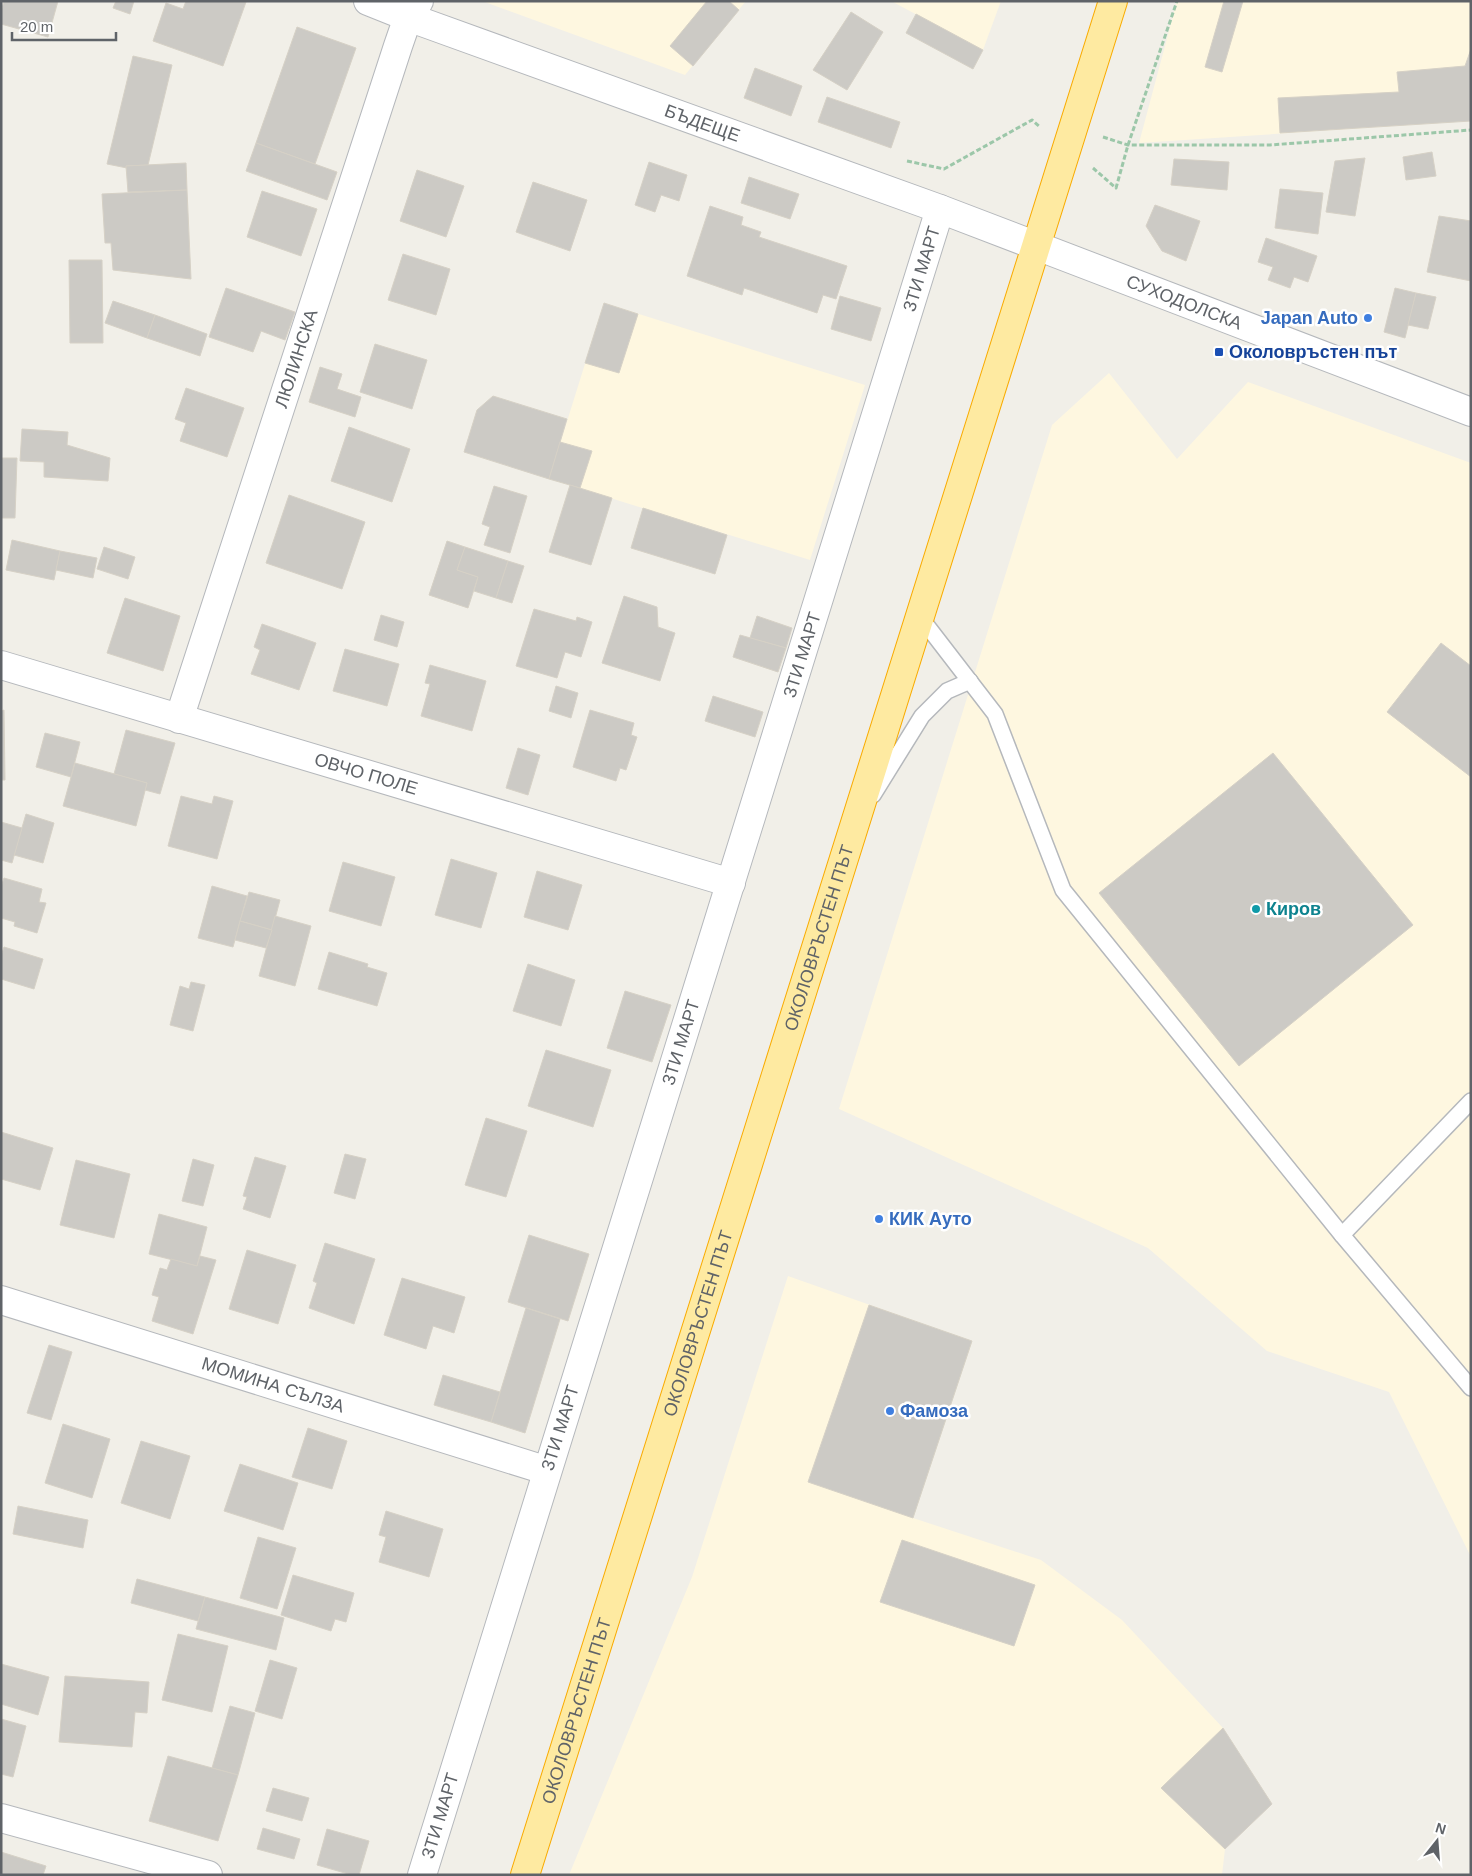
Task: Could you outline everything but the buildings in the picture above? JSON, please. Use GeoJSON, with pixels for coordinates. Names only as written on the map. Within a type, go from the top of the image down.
{"type":"FeatureCollection","features":[{"type":"Feature","properties":{"kind":"highway","name":"ОКОЛОВРЪСТЕН ПЪТ"},"geometry":{"type":"LineString","coordinates":[[526,1875],[1113,1]]}},
{"type":"Feature","properties":{"kind":"street","name":"БЪДЕЩЕ"},"geometry":{"type":"LineString","coordinates":[[368,1],[413,9],[1036,247]]}},
{"type":"Feature","properties":{"kind":"street","name":"ЛЮЛИНСКА"},"geometry":{"type":"LineString","coordinates":[[180,718],[413,9]]}},
{"type":"Feature","properties":{"kind":"street","name":"3ТИ МАРТ"},"geometry":{"type":"LineString","coordinates":[[422,1875],[545,1470],[731,883],[940,209]]}},
{"type":"Feature","properties":{"kind":"street","name":"СУХОДОЛСКА"},"geometry":{"type":"LineString","coordinates":[[1036,247],[1471,412]]}},
{"type":"Feature","properties":{"kind":"street","name":"ОВЧО ПОЛЕ"},"geometry":{"type":"LineString","coordinates":[[1,665],[731,883]]}},
{"type":"Feature","properties":{"kind":"street","name":"МОМИНА СЪЛЗА"},"geometry":{"type":"LineString","coordinates":[[1,1300],[545,1470]]}},
{"type":"Feature","properties":{"kind":"street"},"geometry":{"type":"LineString","coordinates":[[1,1818],[208,1875]]}},
{"type":"Feature","properties":{"kind":"lane"},"geometry":{"type":"LineString","coordinates":[[921,618],[996,714],[1063,890],[1342,1235],[1471,1388]]}},
{"type":"Feature","properties":{"kind":"lane"},"geometry":{"type":"LineString","coordinates":[[856,823],[922,716],[947,691],[970,682]]}},
{"type":"Feature","properties":{"kind":"lane"},"geometry":{"type":"LineString","coordinates":[[1342,1235],[1471,1101]]}},
{"type":"Feature","properties":{"kind":"path"},"geometry":{"type":"LineString","coordinates":[[1106,177],[1116,188],[1128,144],[1177,1]]}},
{"type":"Feature","properties":{"kind":"path"},"geometry":{"type":"LineString","coordinates":[[906,161],[944,169],[1032,120]]}},
{"type":"Feature","properties":{"kind":"path"},"geometry":{"type":"LineString","coordinates":[[1128,144],[1270,145],[1471,130]]}},
{"type":"Feature","properties":{"kind":"shaded area"},"geometry":{"type":"Polygon","coordinates":[[[482,1],[746,1],[685,75],[482,1]]]}},
{"type":"Feature","properties":{"kind":"shaded area"},"geometry":{"type":"Polygon","coordinates":[[[891,1],[1001,1],[983,50],[891,1]]]}},
{"type":"Feature","properties":{"kind":"shaded area"},"geometry":{"type":"Polygon","coordinates":[[[1177,1],[1471,1],[1471,121],[1139,143],[1177,1]]]}},
{"type":"Feature","properties":{"kind":"shaded area"},"geometry":{"type":"Polygon","coordinates":[[[604,303],[865,385],[810,560],[549,479],[604,303]]]}},
{"type":"Feature","properties":{"kind":"shaded area"},"geometry":{"type":"Polygon","coordinates":[[[1109,373],[1177,459],[1248,382],[1471,463],[1471,1557],[1389,1392],[1267,1351],[1148,1248],[839,1109],[1052,425],[1109,373]]]}},
{"type":"Feature","properties":{"kind":"shaded area"},"geometry":{"type":"Polygon","coordinates":[[[788,1276],[972,1341],[913,1518],[1041,1560],[1122,1620],[1223,1728],[1161,1788],[1225,1849],[1222,1875],[569,1875],[692,1577],[788,1276]]]}},
{"type":"Feature","properties":{"kind":"place","name":"Japan Auto"},"geometry":{"type":"Point","coordinates":[1368,318]}},
{"type":"Feature","properties":{"kind":"place","name":"Околовръстен път"},"geometry":{"type":"Point","coordinates":[1219,352]}},
{"type":"Feature","properties":{"kind":"place","name":"Киров"},"geometry":{"type":"Point","coordinates":[1256,909]}},
{"type":"Feature","properties":{"kind":"place","name":"КИК Ауто"},"geometry":{"type":"Point","coordinates":[879,1219]}},
{"type":"Feature","properties":{"kind":"place","name":"Фамоза"},"geometry":{"type":"Point","coordinates":[890,1411]}}]}
